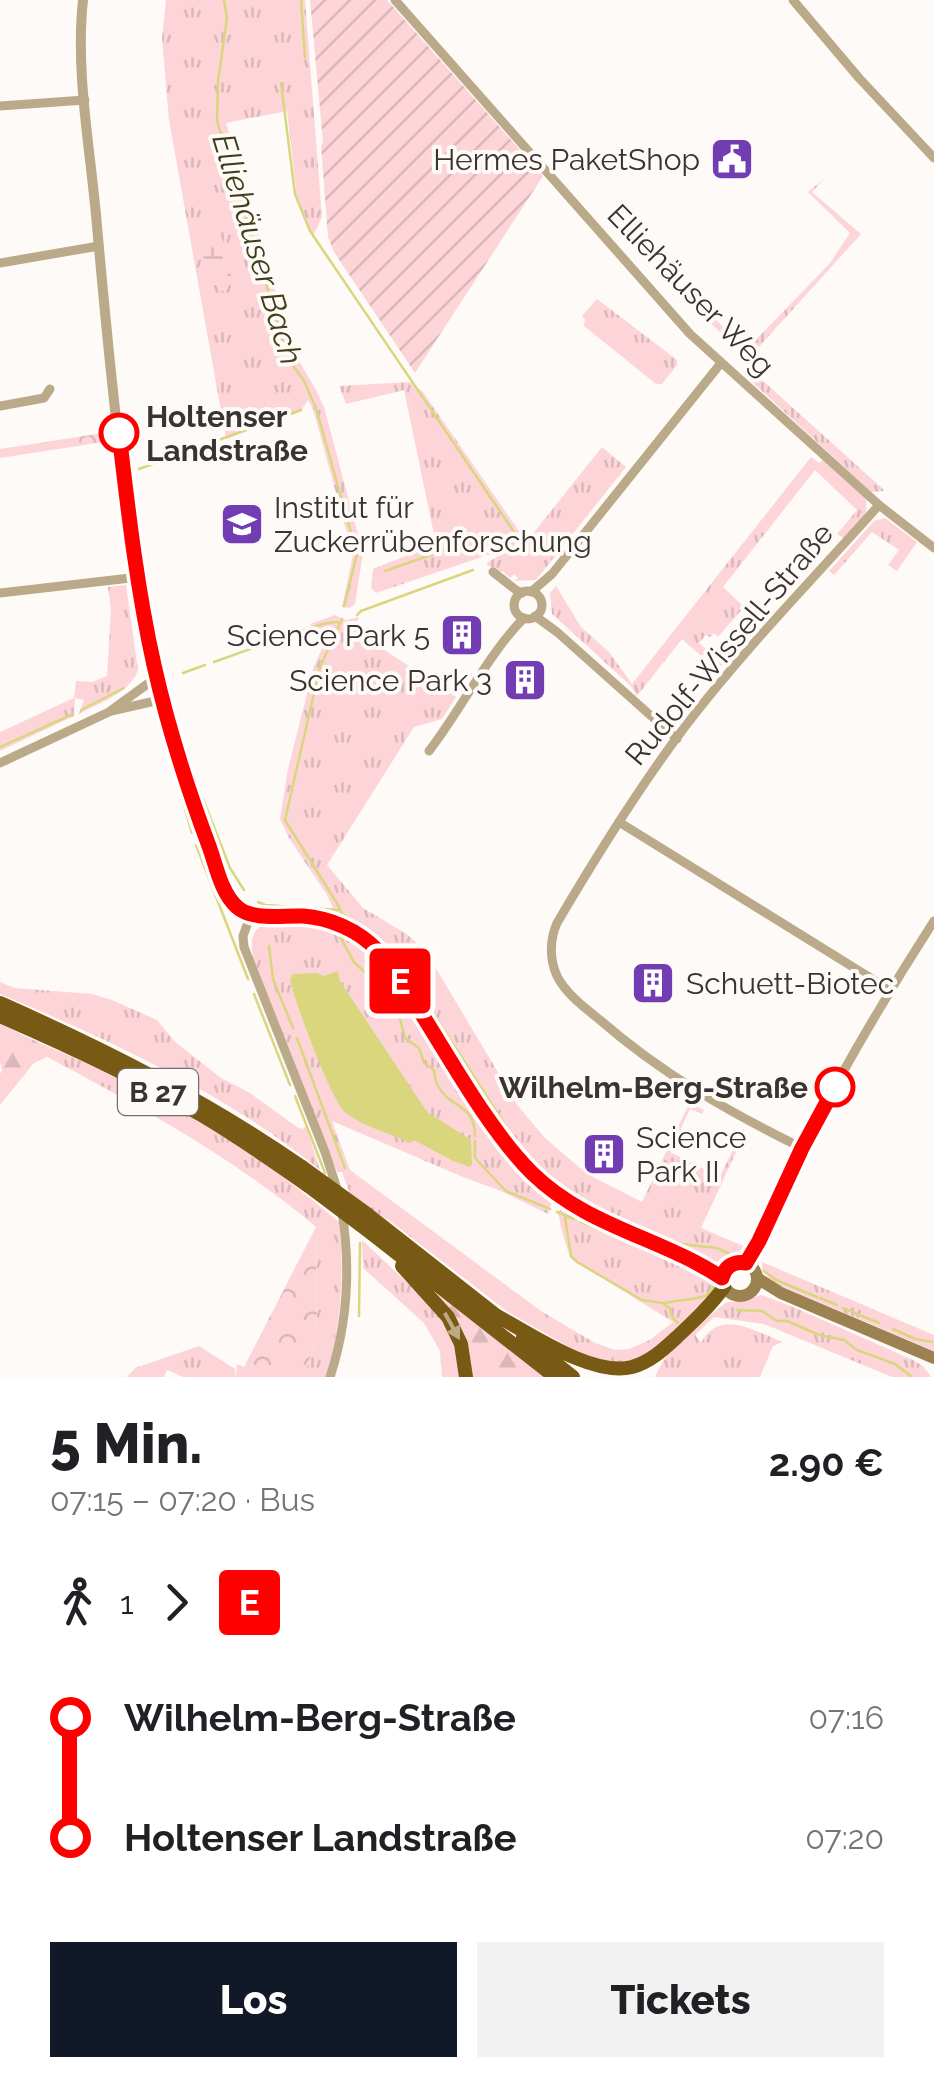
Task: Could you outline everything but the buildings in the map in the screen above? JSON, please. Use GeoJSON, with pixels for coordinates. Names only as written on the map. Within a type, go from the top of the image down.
{"type":"FeatureCollection","features":[{"type":"Feature","properties":{"kind":"highway","name":"B 27"},"geometry":{"type":"LineString","coordinates":[[0,1003],[105,1051],[237,1124],[367,1214],[573,1377]]}},
{"type":"Feature","properties":{"kind":"highway","name":"B 27"},"geometry":{"type":"LineString","coordinates":[[0,1014],[182,1104],[228,1132],[307,1185],[555,1377]]}},
{"type":"Feature","properties":{"kind":"highway"},"geometry":{"type":"LineString","coordinates":[[371,1233],[448,1317],[462,1344],[466,1377]]}},
{"type":"Feature","properties":{"kind":"highway"},"geometry":{"type":"LineString","coordinates":[[497,1316],[572,1356],[604,1367],[634,1366],[660,1352],[708,1308],[726,1282]]}},
{"type":"Feature","properties":{"kind":"highway"},"geometry":{"type":"LineString","coordinates":[[649,1377],[660,1352]]}},
{"type":"Feature","properties":{"kind":"main road"},"geometry":{"type":"LineString","coordinates":[[753,1274],[744,1296],[726,1282],[735,1262],[753,1274],[781,1293],[934,1358]]}},
{"type":"Feature","properties":{"kind":"main road"},"geometry":{"type":"LineString","coordinates":[[917,1351],[934,1370]]}},
{"type":"Feature","properties":{"kind":"street"},"geometry":{"type":"LineString","coordinates":[[84,0],[80,43],[85,100],[122,457],[139,577],[157,677],[200,820],[232,902],[251,914],[318,918],[366,940],[392,968],[498,1132],[531,1172],[559,1196],[599,1220],[702,1264],[726,1282]]}},
{"type":"Feature","properties":{"kind":"street","name":"Elliehäuser Weg"},"geometry":{"type":"LineString","coordinates":[[395,0],[676,319],[879,506],[934,548]]}},
{"type":"Feature","properties":{"kind":"street"},"geometry":{"type":"LineString","coordinates":[[793,0],[934,158]]}},
{"type":"Feature","properties":{"kind":"street"},"geometry":{"type":"LineString","coordinates":[[0,106],[85,100]]}},
{"type":"Feature","properties":{"kind":"street"},"geometry":{"type":"LineString","coordinates":[[0,263],[99,246]]}},
{"type":"Feature","properties":{"kind":"street"},"geometry":{"type":"LineString","coordinates":[[677,739],[557,632],[514,606],[552,574],[722,362]]}},
{"type":"Feature","properties":{"kind":"street"},"geometry":{"type":"LineString","coordinates":[[0,406],[44,398],[50,389]]}},
{"type":"Feature","properties":{"kind":"street","name":"Rudolf-Wissell-Straße"},"geometry":{"type":"LineString","coordinates":[[802,1148],[709,1100],[644,1057],[580,1004],[557,975],[552,954],[554,929],[677,739],[734,668],[879,506]]}},
{"type":"Feature","properties":{"kind":"street"},"geometry":{"type":"LineString","coordinates":[[496,575],[527,595]]}},
{"type":"Feature","properties":{"kind":"street"},"geometry":{"type":"LineString","coordinates":[[0,593],[139,577]]}},
{"type":"Feature","properties":{"kind":"street"},"geometry":{"type":"LineString","coordinates":[[429,751],[507,639],[529,614],[527,595]]}},
{"type":"Feature","properties":{"kind":"street"},"geometry":{"type":"LineString","coordinates":[[0,763],[109,712],[157,677]]}},
{"type":"Feature","properties":{"kind":"street"},"geometry":{"type":"LineString","coordinates":[[109,712],[164,699]]}},
{"type":"Feature","properties":{"kind":"street"},"geometry":{"type":"LineString","coordinates":[[620,822],[890,990]]}},
{"type":"Feature","properties":{"kind":"street"},"geometry":{"type":"LineString","coordinates":[[251,914],[243,936],[244,947],[325,1152],[341,1206],[348,1291],[330,1377]]}},
{"type":"Feature","properties":{"kind":"street"},"geometry":{"type":"LineString","coordinates":[[753,1274],[759,1241],[802,1148],[890,990],[934,921]]}},
{"type":"Feature","properties":{"kind":"green space"},"geometry":{"type":"Polygon","coordinates":[[[166,0],[305,0],[322,217],[313,236],[297,197],[287,111],[226,123],[293,351],[324,407],[363,553],[355,604],[349,608],[342,607],[353,555],[308,400],[300,412],[226,439],[169,120],[162,38],[166,0]]]}},
{"type":"Feature","properties":{"kind":"green space"},"geometry":{"type":"Polygon","coordinates":[[[310,0],[387,0],[543,176],[415,373],[334,252],[328,237],[310,0]]]}},
{"type":"Feature","properties":{"kind":"green space"},"geometry":{"type":"Polygon","coordinates":[[[824,179],[812,192],[861,234],[748,359],[693,306],[705,303],[709,307],[706,311],[747,349],[830,263],[850,233],[808,192],[824,179]]]}},
{"type":"Feature","properties":{"kind":"green space"},"geometry":{"type":"Polygon","coordinates":[[[205,224],[213,224],[225,247],[231,277],[226,291],[216,285],[204,260],[205,224]]]}},
{"type":"Feature","properties":{"kind":"green space"},"geometry":{"type":"Polygon","coordinates":[[[597,299],[677,360],[662,384],[656,384],[584,326],[582,316],[597,299]]]}},
{"type":"Feature","properties":{"kind":"green space"},"geometry":{"type":"Polygon","coordinates":[[[752,371],[884,490],[871,492],[750,380],[752,371]]]}},
{"type":"Feature","properties":{"kind":"green space"},"geometry":{"type":"Polygon","coordinates":[[[410,382],[423,392],[523,537],[516,545],[376,593],[371,588],[373,569],[436,544],[404,390],[346,404],[339,386],[410,382]]]}},
{"type":"Feature","properties":{"kind":"green space"},"geometry":{"type":"Polygon","coordinates":[[[110,432],[110,441],[0,458],[0,449],[110,432]]]}},
{"type":"Feature","properties":{"kind":"green space"},"geometry":{"type":"Polygon","coordinates":[[[602,447],[626,467],[536,580],[515,581],[518,578],[514,574],[510,578],[488,565],[528,540],[602,447]]]}},
{"type":"Feature","properties":{"kind":"green space"},"geometry":{"type":"Polygon","coordinates":[[[811,457],[819,463],[823,460],[865,498],[864,515],[845,539],[837,534],[857,510],[815,470],[723,587],[744,607],[718,637],[714,633],[706,635],[699,643],[714,656],[722,648],[730,656],[717,670],[682,639],[637,696],[631,686],[552,614],[550,593],[556,586],[581,627],[609,652],[632,684],[811,457]]]}},
{"type":"Feature","properties":{"kind":"green space"},"geometry":{"type":"Polygon","coordinates":[[[885,518],[917,542],[897,571],[888,565],[899,550],[872,532],[834,575],[829,571],[874,521],[885,518]]]}},
{"type":"Feature","properties":{"kind":"green space"},"geometry":{"type":"Polygon","coordinates":[[[126,585],[138,670],[134,678],[113,696],[79,714],[84,700],[75,698],[74,716],[0,751],[0,732],[74,698],[76,681],[92,682],[107,676],[111,610],[108,587],[126,585]]]}},
{"type":"Feature","properties":{"kind":"green space"},"geometry":{"type":"Polygon","coordinates":[[[335,615],[346,620],[359,617],[354,630],[456,697],[442,719],[414,727],[327,865],[363,908],[425,950],[518,1106],[544,1137],[587,1174],[642,1202],[690,1102],[704,1110],[702,1114],[690,1109],[670,1152],[706,1170],[703,1175],[717,1182],[734,1148],[737,1150],[701,1228],[748,1248],[736,1258],[725,1262],[691,1255],[596,1212],[551,1182],[500,1127],[382,947],[338,919],[280,819],[288,769],[314,666],[332,627],[313,630],[310,624],[335,615]]]}},
{"type":"Feature","properties":{"kind":"green space"},"geometry":{"type":"Polygon","coordinates":[[[297,920],[342,932],[384,965],[521,1168],[553,1199],[548,1214],[332,1121],[350,1170],[541,1311],[595,1343],[615,1350],[650,1340],[673,1322],[570,1258],[560,1209],[582,1214],[708,1273],[717,1285],[714,1293],[654,1351],[635,1361],[615,1364],[581,1354],[508,1312],[350,1194],[342,1172],[337,1172],[252,951],[254,933],[259,928],[297,920]]]}},
{"type":"Feature","properties":{"kind":"green space"},"geometry":{"type":"Polygon","coordinates":[[[0,982],[15,988],[92,994],[157,1020],[174,1041],[221,1078],[250,1093],[297,1127],[306,1126],[320,1170],[207,1093],[84,1030],[0,994],[0,982]]]}},
{"type":"Feature","properties":{"kind":"green space"},"geometry":{"type":"Polygon","coordinates":[[[0,1024],[42,1044],[34,1063],[0,1105],[2,1070],[0,1024]]]}},
{"type":"Feature","properties":{"kind":"green space"},"geometry":{"type":"Polygon","coordinates":[[[42,1044],[132,1085],[218,1133],[281,1175],[339,1222],[340,1300],[326,1377],[303,1377],[317,1339],[316,1227],[253,1178],[152,1115],[47,1057],[34,1063],[42,1044]]]}},
{"type":"Feature","properties":{"kind":"green space"},"geometry":{"type":"Polygon","coordinates":[[[316,1227],[317,1339],[303,1377],[236,1377],[237,1364],[244,1367],[316,1227]]]}},
{"type":"Feature","properties":{"kind":"green space"},"geometry":{"type":"Polygon","coordinates":[[[362,1240],[437,1311],[453,1336],[461,1377],[442,1377],[440,1351],[424,1323],[363,1268],[362,1240]]]}},
{"type":"Feature","properties":{"kind":"green space"},"geometry":{"type":"Polygon","coordinates":[[[762,1262],[934,1335],[934,1351],[774,1283],[762,1271],[762,1262]]]}},
{"type":"Feature","properties":{"kind":"green space"},"geometry":{"type":"Polygon","coordinates":[[[438,1295],[545,1377],[472,1377],[462,1333],[438,1295]]]}},
{"type":"Feature","properties":{"kind":"green space"},"geometry":{"type":"Polygon","coordinates":[[[761,1295],[915,1361],[931,1377],[892,1377],[764,1324],[714,1317],[695,1335],[701,1343],[709,1332],[727,1324],[783,1342],[773,1346],[760,1377],[655,1377],[675,1347],[720,1307],[761,1295]]]}},
{"type":"Feature","properties":{"kind":"green space"},"geometry":{"type":"Polygon","coordinates":[[[199,1346],[235,1369],[236,1377],[183,1377],[167,1370],[164,1377],[127,1377],[135,1368],[199,1346]]]}},
{"type":"Feature","properties":{"kind":"shaded area"},"geometry":{"type":"Polygon","coordinates":[[[338,971],[340,981],[427,1112],[471,1140],[470,1167],[414,1140],[411,1143],[368,1126],[339,1104],[314,1050],[290,980],[293,974],[323,976],[338,971]]]}},
{"type":"Feature","properties":{"kind":"waterway","name":"Elliehäuser Bach"},"geometry":{"type":"LineString","coordinates":[[224,0],[227,18],[217,121],[289,360],[316,408],[357,554],[344,606]]}},
{"type":"Feature","properties":{"kind":"waterway"},"geometry":{"type":"LineString","coordinates":[[301,0],[305,58]]}},
{"type":"Feature","properties":{"kind":"waterway"},"geometry":{"type":"LineString","coordinates":[[281,83],[295,194],[310,231],[514,532]]}},
{"type":"Feature","properties":{"kind":"waterway"},"geometry":{"type":"LineString","coordinates":[[139,469],[301,410]]}},
{"type":"Feature","properties":{"kind":"waterway"},"geometry":{"type":"LineString","coordinates":[[385,571],[442,551],[457,537],[466,542],[472,538]]}},
{"type":"Feature","properties":{"kind":"waterway"},"geometry":{"type":"LineString","coordinates":[[357,615],[473,570]]}},
{"type":"Feature","properties":{"kind":"waterway","name":"Elliehäuser Bach"},"geometry":{"type":"LineString","coordinates":[[342,619],[320,667],[285,820],[344,918]]}},
{"type":"Feature","properties":{"kind":"waterway"},"geometry":{"type":"LineString","coordinates":[[214,662],[286,634],[338,622]]}},
{"type":"Feature","properties":{"kind":"waterway"},"geometry":{"type":"LineString","coordinates":[[183,673],[205,665]]}},
{"type":"Feature","properties":{"kind":"waterway"},"geometry":{"type":"LineString","coordinates":[[81,710],[124,688]]}},
{"type":"Feature","properties":{"kind":"waterway"},"geometry":{"type":"LineString","coordinates":[[0,747],[73,714]]}},
{"type":"Feature","properties":{"kind":"waterway"},"geometry":{"type":"LineString","coordinates":[[168,751],[192,833]]}},
{"type":"Feature","properties":{"kind":"waterway"},"geometry":{"type":"LineString","coordinates":[[203,799],[230,868],[244,890]]}},
{"type":"Feature","properties":{"kind":"waterway"},"geometry":{"type":"LineString","coordinates":[[196,845],[248,979]]}},
{"type":"Feature","properties":{"kind":"waterway"},"geometry":{"type":"LineString","coordinates":[[258,902],[339,910]]}},
{"type":"Feature","properties":{"kind":"waterway"},"geometry":{"type":"LineString","coordinates":[[344,915],[380,941],[408,974]]}},
{"type":"Feature","properties":{"kind":"waterway","name":"Elliehäuser Bach"},"geometry":{"type":"LineString","coordinates":[[340,932],[354,962],[377,984],[383,1003],[400,1019],[405,1038],[419,1048],[424,1063],[434,1070],[443,1093],[471,1117],[475,1136]]}},
{"type":"Feature","properties":{"kind":"waterway"},"geometry":{"type":"LineString","coordinates":[[269,946],[273,979],[293,1028]]}},
{"type":"Feature","properties":{"kind":"waterway"},"geometry":{"type":"LineString","coordinates":[[414,983],[519,1147],[556,1183],[604,1212],[672,1243],[739,1254]]}},
{"type":"Feature","properties":{"kind":"waterway"},"geometry":{"type":"LineString","coordinates":[[254,994],[290,1085]]}},
{"type":"Feature","properties":{"kind":"waterway"},"geometry":{"type":"LineString","coordinates":[[297,1038],[345,1168]]}},
{"type":"Feature","properties":{"kind":"waterway"},"geometry":{"type":"LineString","coordinates":[[295,1096],[325,1173]]}},
{"type":"Feature","properties":{"kind":"waterway","name":"Elliehäuser Bach"},"geometry":{"type":"LineString","coordinates":[[475,1141],[475,1158],[506,1191],[550,1209]]}},
{"type":"Feature","properties":{"kind":"waterway","name":"Elliehäuser Bach"},"geometry":{"type":"LineString","coordinates":[[557,1212],[574,1219]]}},
{"type":"Feature","properties":{"kind":"waterway","name":"Elliehäuser Bach"},"geometry":{"type":"LineString","coordinates":[[565,1217],[571,1256],[577,1262],[642,1300],[663,1303],[678,1323]]}},
{"type":"Feature","properties":{"kind":"waterway"},"geometry":{"type":"LineString","coordinates":[[581,1222],[687,1266],[712,1281]]}},
{"type":"Feature","properties":{"kind":"waterway"},"geometry":{"type":"LineString","coordinates":[[359,1316],[360,1243]]}},
{"type":"Feature","properties":{"kind":"waterway"},"geometry":{"type":"LineString","coordinates":[[764,1271],[817,1297]]}},
{"type":"Feature","properties":{"kind":"waterway"},"geometry":{"type":"LineString","coordinates":[[666,1303],[707,1295],[713,1287]]}},
{"type":"Feature","properties":{"kind":"waterway"},"geometry":{"type":"LineString","coordinates":[[820,1298],[837,1305]]}},
{"type":"Feature","properties":{"kind":"waterway"},"geometry":{"type":"LineString","coordinates":[[843,1308],[879,1323]]}},
{"type":"Feature","properties":{"kind":"waterway","name":"Elliehäuser Bach"},"geometry":{"type":"LineString","coordinates":[[737,1310],[762,1311],[777,1321],[844,1340],[857,1350],[895,1364],[912,1377]]}},
{"type":"Feature","properties":{"kind":"waterway"},"geometry":{"type":"LineString","coordinates":[[893,1329],[932,1342]]}},
{"type":"Feature","properties":{"kind":"bus line","name":"E"},"geometry":{"type":"LineString","coordinates":[[119,433],[154,664],[200,820],[226,891],[237,908],[251,914],[326,920],[366,940],[392,968],[498,1132],[541,1181],[599,1220],[702,1264],[722,1278],[735,1262],[746,1263],[835,1087]]}},
{"type":"Feature","properties":{"kind":"place","name":"Hermes PaketShop"},"geometry":{"type":"Point","coordinates":[732,159]}},
{"type":"Feature","properties":{"kind":"place","name":"Holtenser Landstraße"},"geometry":{"type":"Point","coordinates":[119,433]}},
{"type":"Feature","properties":{"kind":"place","name":"Institut für Zuckerrübenforschung"},"geometry":{"type":"Point","coordinates":[242,524]}},
{"type":"Feature","properties":{"kind":"place","name":"Science Park 5"},"geometry":{"type":"Point","coordinates":[462,635]}},
{"type":"Feature","properties":{"kind":"place","name":"Science Park 3"},"geometry":{"type":"Point","coordinates":[525,680]}},
{"type":"Feature","properties":{"kind":"place","name":"Schuett-Biotec"},"geometry":{"type":"Point","coordinates":[653,983]}},
{"type":"Feature","properties":{"kind":"place","name":"Wilhelm-Berg-Straße"},"geometry":{"type":"Point","coordinates":[835,1087]}},
{"type":"Feature","properties":{"kind":"place","name":"Science Park II"},"geometry":{"type":"Point","coordinates":[604,1154]}}]}
